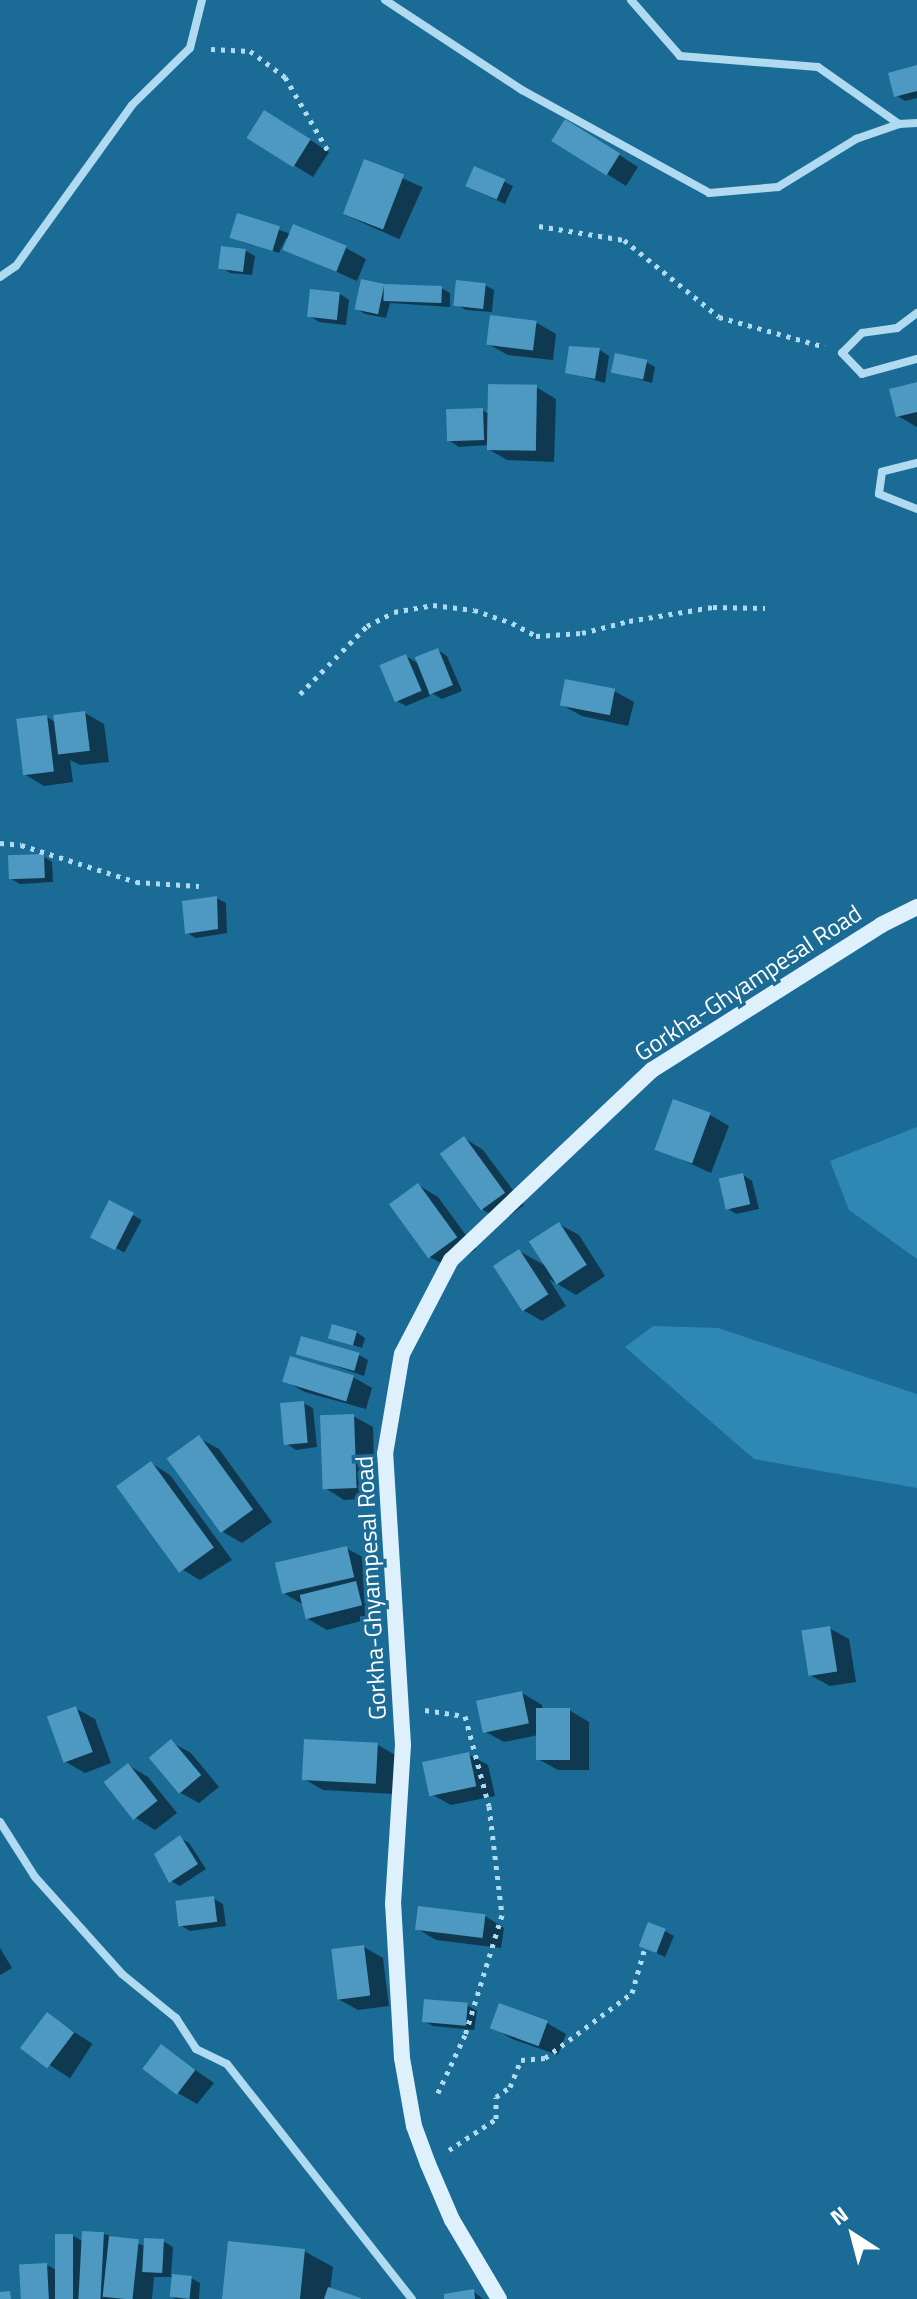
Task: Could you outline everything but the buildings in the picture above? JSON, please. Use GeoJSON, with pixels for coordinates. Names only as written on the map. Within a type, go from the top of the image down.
{"type":"FeatureCollection","features":[{"type":"Feature","properties":{"kind":"main road","name":"Gorkha-Ghyampesal Road"},"geometry":{"type":"LineString","coordinates":[[499,2299],[452,2220],[428,2164],[414,2126],[402,2058],[393,1904],[403,1745],[385,1454],[402,1354],[451,1260],[652,1070],[881,925],[917,907]]}},
{"type":"Feature","properties":{"kind":"street"},"geometry":{"type":"LineString","coordinates":[[0,277],[16,266],[132,105],[190,48],[202,0]]}},
{"type":"Feature","properties":{"kind":"street"},"geometry":{"type":"LineString","coordinates":[[385,0],[522,90],[709,193],[778,187],[856,139],[899,124],[917,123]]}},
{"type":"Feature","properties":{"kind":"street"},"geometry":{"type":"LineString","coordinates":[[631,0],[680,56],[818,67],[899,124]]}},
{"type":"Feature","properties":{"kind":"street"},"geometry":{"type":"LineString","coordinates":[[917,313],[897,328],[862,333],[842,353],[862,374],[917,359]]}},
{"type":"Feature","properties":{"kind":"street"},"geometry":{"type":"LineString","coordinates":[[917,463],[882,472],[879,494],[917,509]]}},
{"type":"Feature","properties":{"kind":"street"},"geometry":{"type":"LineString","coordinates":[[0,1822],[35,1877],[122,1974],[176,2018],[196,2049],[227,2064],[412,2299]]}},
{"type":"Feature","properties":{"kind":"path"},"geometry":{"type":"LineString","coordinates":[[190,48],[250,51],[273,68],[285,77],[328,151]]}},
{"type":"Feature","properties":{"kind":"path"},"geometry":{"type":"LineString","coordinates":[[539,226],[624,240],[719,317],[842,353]]}},
{"type":"Feature","properties":{"kind":"path"},"geometry":{"type":"LineString","coordinates":[[300,694],[367,626],[394,612],[433,605],[474,610],[512,623],[536,636],[582,633],[629,621],[713,607],[765,608]]}},
{"type":"Feature","properties":{"kind":"path"},"geometry":{"type":"LineString","coordinates":[[0,843],[21,845],[136,882],[199,886]]}},
{"type":"Feature","properties":{"kind":"path"},"geometry":{"type":"LineString","coordinates":[[414,2126],[432,2109],[441,2081],[465,2035],[502,1915],[489,1806],[465,1716],[425,1710],[419,1716]]}},
{"type":"Feature","properties":{"kind":"path"},"geometry":{"type":"LineString","coordinates":[[428,2164],[496,2119],[496,2097],[510,2087],[521,2060],[545,2058],[632,1993],[644,1951]]}},
{"type":"Feature","properties":{"kind":"shaded area"},"geometry":{"type":"Polygon","coordinates":[[[917,1127],[917,1259],[849,1210],[830,1161],[917,1127]]]}},
{"type":"Feature","properties":{"kind":"shaded area"},"geometry":{"type":"Polygon","coordinates":[[[653,1326],[718,1328],[917,1394],[917,1488],[754,1459],[625,1347],[653,1326]]]}}]}
